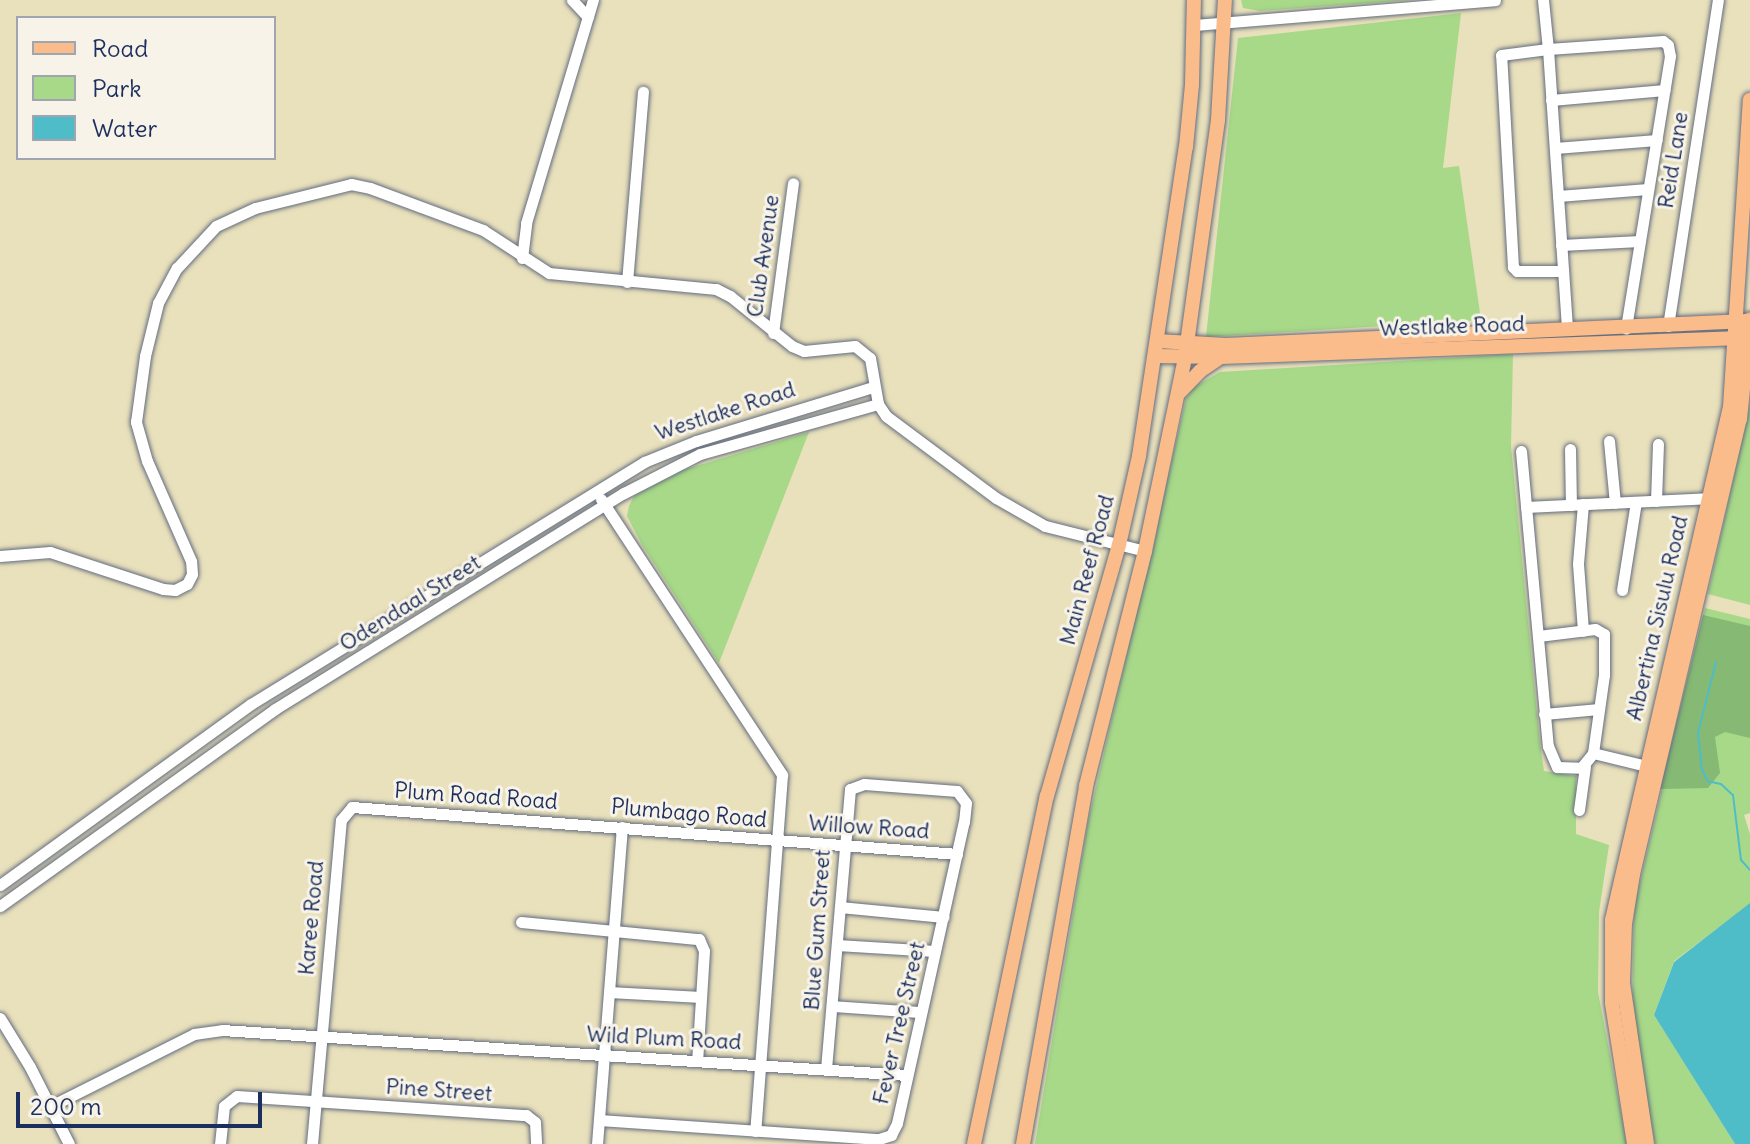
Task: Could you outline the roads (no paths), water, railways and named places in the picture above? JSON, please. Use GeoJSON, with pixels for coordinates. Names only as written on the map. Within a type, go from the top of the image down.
{"type":"FeatureCollection","features":[{"type":"Feature","properties":{"kind":"main road","name":"Main Reef Road"},"geometry":{"type":"LineString","coordinates":[[974,1144],[1047,796],[1119,545],[1139,456],[1186,147],[1194,0]]}},
{"type":"Feature","properties":{"kind":"main road"},"geometry":{"type":"LineString","coordinates":[[1023,1144],[1086,786],[1145,551],[1186,350],[1217,133],[1225,0]]}},
{"type":"Feature","properties":{"kind":"main road","name":"Albertina Sisulu Road"},"geometry":{"type":"LineString","coordinates":[[1647,1144],[1627,1026],[1624,949],[1629,898],[1652,767],[1707,498],[1745,338],[1750,100]]}},
{"type":"Feature","properties":{"kind":"main road","name":"Westlake Road"},"geometry":{"type":"LineString","coordinates":[[1156,349],[1186,350],[1226,345],[1747,320]]}},
{"type":"Feature","properties":{"kind":"main road","name":"Westlake Road"},"geometry":{"type":"LineString","coordinates":[[1186,350],[1221,357],[1745,338]]}},
{"type":"Feature","properties":{"kind":"main road","name":"Albertina Sisulu Road"},"geometry":{"type":"LineString","coordinates":[[1634,1144],[1612,1003],[1611,940],[1619,876],[1652,767],[1728,472],[1748,377],[1745,338]]}},
{"type":"Feature","properties":{"kind":"main road"},"geometry":{"type":"LineString","coordinates":[[1177,396],[1200,371],[1221,357]]}},
{"type":"Feature","properties":{"kind":"street"},"geometry":{"type":"LineString","coordinates":[[572,0],[588,17]]}},
{"type":"Feature","properties":{"kind":"street"},"geometry":{"type":"LineString","coordinates":[[522,258],[526,223],[593,0]]}},
{"type":"Feature","properties":{"kind":"street"},"geometry":{"type":"LineString","coordinates":[[1194,25],[1495,0]]}},
{"type":"Feature","properties":{"kind":"street"},"geometry":{"type":"LineString","coordinates":[[1543,0],[1567,329]]}},
{"type":"Feature","properties":{"kind":"street","name":"Reid Lane"},"geometry":{"type":"LineString","coordinates":[[1668,326],[1718,0]]}},
{"type":"Feature","properties":{"kind":"street"},"geometry":{"type":"LineString","coordinates":[[1563,271],[1517,271],[1513,267],[1501,55],[1663,41],[1668,45],[1670,56],[1626,328]]}},
{"type":"Feature","properties":{"kind":"street"},"geometry":{"type":"LineString","coordinates":[[1551,100],[1665,90]]}},
{"type":"Feature","properties":{"kind":"street"},"geometry":{"type":"LineString","coordinates":[[627,282],[643,92]]}},
{"type":"Feature","properties":{"kind":"street"},"geometry":{"type":"LineString","coordinates":[[1555,148],[1657,140]]}},
{"type":"Feature","properties":{"kind":"street","name":"Club Avenue"},"geometry":{"type":"LineString","coordinates":[[773,333],[793,183]]}},
{"type":"Feature","properties":{"kind":"street"},"geometry":{"type":"LineString","coordinates":[[0,556],[39,551],[66,554],[163,589],[175,590],[187,584],[191,561],[138,434],[139,389],[158,303],[167,284],[195,244],[230,217],[339,186],[361,185],[471,224],[499,239],[541,270],[562,277],[720,291],[759,318],[773,333],[804,351],[855,346],[864,350],[875,373],[873,387],[878,404],[886,416],[905,431],[1026,516],[1059,530],[1145,551]]}},
{"type":"Feature","properties":{"kind":"street"},"geometry":{"type":"LineString","coordinates":[[1558,196],[1648,189]]}},
{"type":"Feature","properties":{"kind":"street"},"geometry":{"type":"LineString","coordinates":[[1561,245],[1640,241]]}},
{"type":"Feature","properties":{"kind":"street","name":"Westlake Road"},"geometry":{"type":"LineString","coordinates":[[596,491],[666,452],[873,387]]}},
{"type":"Feature","properties":{"kind":"street","name":"Odendaal Street"},"geometry":{"type":"LineString","coordinates":[[0,906],[275,709],[673,465],[700,454],[878,404]]}},
{"type":"Feature","properties":{"kind":"street"},"geometry":{"type":"LineString","coordinates":[[1609,441],[1615,503]]}},
{"type":"Feature","properties":{"kind":"street"},"geometry":{"type":"LineString","coordinates":[[1656,501],[1658,444]]}},
{"type":"Feature","properties":{"kind":"street"},"geometry":{"type":"LineString","coordinates":[[1570,449],[1577,505],[1583,631]]}},
{"type":"Feature","properties":{"kind":"street"},"geometry":{"type":"LineString","coordinates":[[1521,451],[1544,714],[1554,763],[1565,770],[1585,766]]}},
{"type":"Feature","properties":{"kind":"street","name":"Odendaal Street"},"geometry":{"type":"LineString","coordinates":[[0,885],[251,704],[596,491]]}},
{"type":"Feature","properties":{"kind":"street","name":"Wild Plum Road"},"geometry":{"type":"LineString","coordinates":[[51,1106],[206,1031],[761,1064],[783,784],[779,770],[596,491]]}},
{"type":"Feature","properties":{"kind":"street"},"geometry":{"type":"LineString","coordinates":[[1526,507],[1707,498]]}},
{"type":"Feature","properties":{"kind":"street"},"geometry":{"type":"LineString","coordinates":[[1622,590],[1636,502]]}},
{"type":"Feature","properties":{"kind":"street"},"geometry":{"type":"LineString","coordinates":[[1538,636],[1598,629],[1604,636],[1593,753],[1585,766],[1579,810]]}},
{"type":"Feature","properties":{"kind":"street"},"geometry":{"type":"LineString","coordinates":[[1544,714],[1599,709]]}},
{"type":"Feature","properties":{"kind":"street"},"geometry":{"type":"LineString","coordinates":[[1593,753],[1652,767]]}},
{"type":"Feature","properties":{"kind":"street","name":"Fever Tree Street"},"geometry":{"type":"LineString","coordinates":[[599,1120],[885,1138],[894,1131],[966,807],[964,798],[957,791],[859,784],[848,793]]}},
{"type":"Feature","properties":{"kind":"street","name":"Blue Gum Street"},"geometry":{"type":"LineString","coordinates":[[826,1070],[848,793]]}},
{"type":"Feature","properties":{"kind":"street","name":"Plum Road Road"},"geometry":{"type":"LineString","coordinates":[[352,807],[597,825]]}},
{"type":"Feature","properties":{"kind":"street","name":"Karee Road"},"geometry":{"type":"LineString","coordinates":[[312,1144],[341,820],[352,807]]}},
{"type":"Feature","properties":{"kind":"street","name":"Plumbago Road"},"geometry":{"type":"LineString","coordinates":[[597,825],[778,840]]}},
{"type":"Feature","properties":{"kind":"street"},"geometry":{"type":"LineString","coordinates":[[597,1144],[622,827]]}},
{"type":"Feature","properties":{"kind":"street","name":"Willow Road"},"geometry":{"type":"LineString","coordinates":[[778,840],[957,854]]}},
{"type":"Feature","properties":{"kind":"street"},"geometry":{"type":"LineString","coordinates":[[840,907],[944,917]]}},
{"type":"Feature","properties":{"kind":"street"},"geometry":{"type":"LineString","coordinates":[[521,922],[613,928],[699,939],[704,951],[697,1061]]}},
{"type":"Feature","properties":{"kind":"street"},"geometry":{"type":"LineString","coordinates":[[837,945],[935,951]]}},
{"type":"Feature","properties":{"kind":"street"},"geometry":{"type":"LineString","coordinates":[[609,992],[701,997]]}},
{"type":"Feature","properties":{"kind":"street"},"geometry":{"type":"LineString","coordinates":[[832,1006],[921,1012]]}},
{"type":"Feature","properties":{"kind":"street"},"geometry":{"type":"LineString","coordinates":[[0,1018],[51,1106],[69,1144]]}},
{"type":"Feature","properties":{"kind":"street"},"geometry":{"type":"LineString","coordinates":[[755,1131],[761,1064],[907,1075]]}},
{"type":"Feature","properties":{"kind":"street","name":"Pine Street"},"geometry":{"type":"LineString","coordinates":[[220,1144],[223,1110],[233,1097],[526,1115],[535,1122],[536,1144]]}},
{"type":"Feature","properties":{"kind":"water"},"geometry":{"type":"Polygon","coordinates":[[[1750,903],[1750,1144],[1735,1144],[1654,1015],[1674,962],[1750,903]]]}},
{"type":"Feature","properties":{"kind":"waterway"},"geometry":{"type":"LineString","coordinates":[[1716,662],[1698,733],[1702,769],[1707,781],[1721,784],[1733,795],[1741,860],[1750,870]]}}]}
